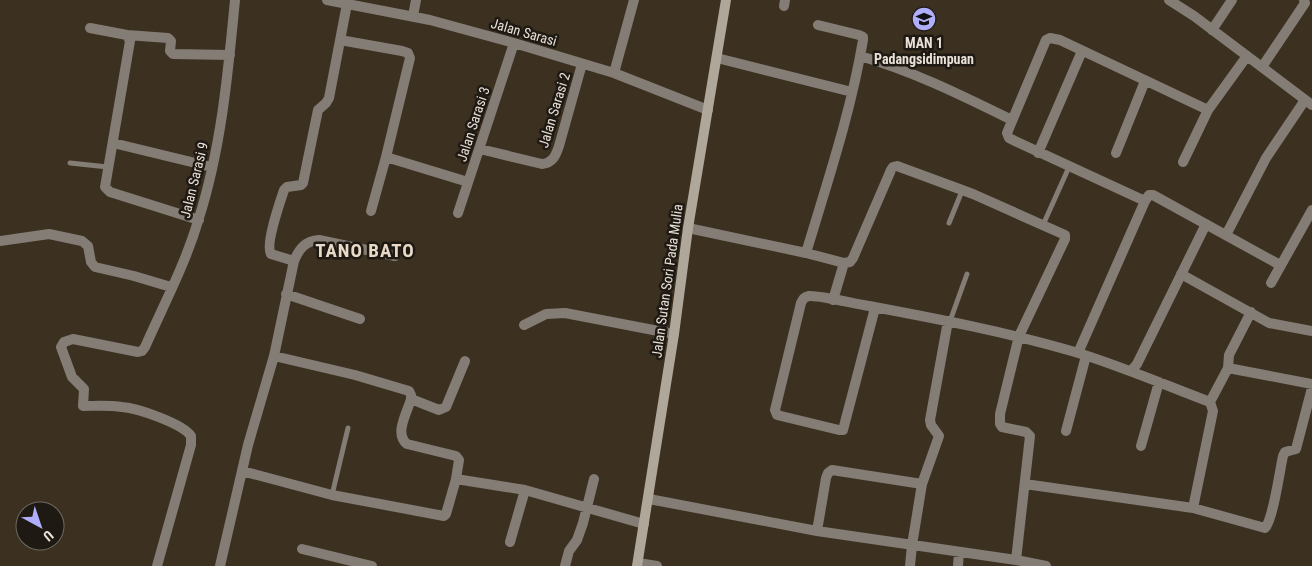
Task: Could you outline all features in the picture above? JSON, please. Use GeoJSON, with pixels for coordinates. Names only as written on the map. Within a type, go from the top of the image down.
{"type":"FeatureCollection","features":[{"type":"Feature","properties":{"kind":"street","name":"Jalan Sarasi 9"},"geometry":{"type":"LineString","coordinates":[[157,566],[191,445],[191,436],[183,428],[123,406],[83,406],[84,389],[72,377],[61,347],[64,342],[74,339],[138,352],[142,351],[145,347],[199,220],[218,140],[230,55],[235,0]]}},
{"type":"Feature","properties":{"kind":"street","name":"Jalan Sarasi"},"geometry":{"type":"LineString","coordinates":[[327,0],[413,16],[514,43],[614,73],[708,110]]}},
{"type":"Feature","properties":{"kind":"street"},"geometry":{"type":"LineString","coordinates":[[413,16],[416,0]]}},
{"type":"Feature","properties":{"kind":"street"},"geometry":{"type":"LineString","coordinates":[[614,73],[634,0]]}},
{"type":"Feature","properties":{"kind":"street","name":"Jalan Sutan Sori Pada Mulia"},"geometry":{"type":"LineString","coordinates":[[638,564],[674,334],[688,228],[726,0]]}},
{"type":"Feature","properties":{"kind":"street"},"geometry":{"type":"LineString","coordinates":[[1169,0],[1309,102],[1266,158],[1226,235]]}},
{"type":"Feature","properties":{"kind":"street"},"geometry":{"type":"LineString","coordinates":[[1212,30],[1232,0]]}},
{"type":"Feature","properties":{"kind":"street"},"geometry":{"type":"LineString","coordinates":[[1262,67],[1305,3],[1304,0]]}},
{"type":"Feature","properties":{"kind":"street"},"geometry":{"type":"LineString","coordinates":[[294,261],[271,254],[269,249],[271,237],[284,190],[287,187],[301,185],[302,183],[318,110],[329,98],[347,4]]}},
{"type":"Feature","properties":{"kind":"street"},"geometry":{"type":"LineString","coordinates":[[806,253],[852,92],[863,40],[861,36],[818,25]]}},
{"type":"Feature","properties":{"kind":"street"},"geometry":{"type":"LineString","coordinates":[[90,28],[127,35],[168,38],[171,41],[170,51],[173,54],[230,55]]}},
{"type":"Feature","properties":{"kind":"street"},"geometry":{"type":"LineString","coordinates":[[127,35],[130,41],[105,187],[110,192],[199,220]]}},
{"type":"Feature","properties":{"kind":"street"},"geometry":{"type":"LineString","coordinates":[[1144,201],[1038,153],[1008,137],[1007,133],[1012,120],[1046,40],[1052,38],[1208,110]]}},
{"type":"Feature","properties":{"kind":"street"},"geometry":{"type":"LineString","coordinates":[[340,40],[402,51],[409,55],[410,58],[371,211]]}},
{"type":"Feature","properties":{"kind":"street","name":"Jalan Sarasi 3"},"geometry":{"type":"LineString","coordinates":[[458,213],[514,43]]}},
{"type":"Feature","properties":{"kind":"street"},"geometry":{"type":"LineString","coordinates":[[1038,153],[1082,51]]}},
{"type":"Feature","properties":{"kind":"street"},"geometry":{"type":"LineString","coordinates":[[860,56],[917,76],[1012,120]]}},
{"type":"Feature","properties":{"kind":"street"},"geometry":{"type":"LineString","coordinates":[[1183,162],[1208,110],[1247,56]]}},
{"type":"Feature","properties":{"kind":"street"},"geometry":{"type":"LineString","coordinates":[[717,58],[852,92]]}},
{"type":"Feature","properties":{"kind":"street","name":"Jalan Sarasi 2"},"geometry":{"type":"LineString","coordinates":[[480,149],[542,164],[549,163],[559,146],[582,64]]}},
{"type":"Feature","properties":{"kind":"street"},"geometry":{"type":"LineString","coordinates":[[1116,153],[1145,81]]}},
{"type":"Feature","properties":{"kind":"street"},"geometry":{"type":"LineString","coordinates":[[113,143],[212,167]]}},
{"type":"Feature","properties":{"kind":"street"},"geometry":{"type":"LineString","coordinates":[[386,157],[468,182]]}},
{"type":"Feature","properties":{"kind":"street"},"geometry":{"type":"LineString","coordinates":[[688,228],[850,262],[854,258],[893,167],[897,166],[974,194],[1064,234],[1065,239],[1019,336],[999,421],[1000,426],[1004,428],[1026,432],[1030,436],[1025,484],[1010,562]]}},
{"type":"Feature","properties":{"kind":"street"},"geometry":{"type":"LineString","coordinates":[[1066,431],[1082,354],[1147,196],[1153,195],[1280,265]]}},
{"type":"Feature","properties":{"kind":"street"},"geometry":{"type":"LineString","coordinates":[[1271,283],[1312,210]]}},
{"type":"Feature","properties":{"kind":"street"},"geometry":{"type":"LineString","coordinates":[[1132,371],[1206,224]]}},
{"type":"Feature","properties":{"kind":"street"},"geometry":{"type":"LineString","coordinates":[[0,241],[49,234],[82,241],[88,246],[91,262],[95,267],[172,287]]}},
{"type":"Feature","properties":{"kind":"street"},"geometry":{"type":"LineString","coordinates":[[220,566],[242,471],[274,356],[294,261],[299,250],[305,244],[319,240],[396,256]]}},
{"type":"Feature","properties":{"kind":"street"},"geometry":{"type":"LineString","coordinates":[[833,300],[844,262]]}},
{"type":"Feature","properties":{"kind":"street"},"geometry":{"type":"LineString","coordinates":[[1181,274],[1262,319],[1274,324],[1312,331]]}},
{"type":"Feature","properties":{"kind":"street"},"geometry":{"type":"LineString","coordinates":[[286,294],[360,320]]}},
{"type":"Feature","properties":{"kind":"street"},"geometry":{"type":"LineString","coordinates":[[875,308],[843,430],[776,414],[775,410],[803,299],[807,296],[949,321],[1019,336],[1132,371],[1210,402]]}},
{"type":"Feature","properties":{"kind":"street"},"geometry":{"type":"LineString","coordinates":[[1193,508],[1213,412],[1210,402],[1228,368],[1229,355],[1251,312]]}},
{"type":"Feature","properties":{"kind":"street"},"geometry":{"type":"LineString","coordinates":[[524,325],[546,314],[565,313],[674,334]]}},
{"type":"Feature","properties":{"kind":"street"},"geometry":{"type":"LineString","coordinates":[[910,566],[922,484],[939,436],[931,425],[930,420],[949,321]]}},
{"type":"Feature","properties":{"kind":"street"},"geometry":{"type":"LineString","coordinates":[[242,471],[332,495],[444,516],[456,479],[459,460],[456,456],[407,444],[402,440],[400,433],[411,395],[409,391],[392,385],[274,356]]}},
{"type":"Feature","properties":{"kind":"street"},"geometry":{"type":"LineString","coordinates":[[410,399],[439,410],[446,408],[465,361]]}},
{"type":"Feature","properties":{"kind":"street"},"geometry":{"type":"LineString","coordinates":[[1228,368],[1312,384]]}},
{"type":"Feature","properties":{"kind":"street"},"geometry":{"type":"LineString","coordinates":[[1140,446],[1159,382]]}},
{"type":"Feature","properties":{"kind":"street"},"geometry":{"type":"LineString","coordinates":[[1025,484],[1193,508],[1263,528],[1267,526],[1272,511],[1283,456],[1285,452],[1296,449],[1312,388]]}},
{"type":"Feature","properties":{"kind":"street"},"geometry":{"type":"LineString","coordinates":[[817,531],[826,478],[832,470],[922,484]]}},
{"type":"Feature","properties":{"kind":"street"},"geometry":{"type":"LineString","coordinates":[[456,479],[525,490],[644,524]]}},
{"type":"Feature","properties":{"kind":"street"},"geometry":{"type":"LineString","coordinates":[[565,566],[569,551],[577,540],[594,479]]}},
{"type":"Feature","properties":{"kind":"street"},"geometry":{"type":"LineString","coordinates":[[510,542],[525,490]]}},
{"type":"Feature","properties":{"kind":"street"},"geometry":{"type":"LineString","coordinates":[[649,500],[817,531],[1046,566]]}},
{"type":"Feature","properties":{"kind":"street"},"geometry":{"type":"LineString","coordinates":[[302,549],[360,565],[372,566]]}},
{"type":"Feature","properties":{"kind":"street"},"geometry":{"type":"LineString","coordinates":[[958,566],[959,552]]}},
{"type":"Feature","properties":{"kind":"street"},"geometry":{"type":"LineString","coordinates":[[638,564],[657,566]]}},
{"type":"Feature","properties":{"kind":"lane"},"geometry":{"type":"LineString","coordinates":[[70,163],[108,167]]}},
{"type":"Feature","properties":{"kind":"lane"},"geometry":{"type":"LineString","coordinates":[[1043,225],[1069,167]]}},
{"type":"Feature","properties":{"kind":"lane"},"geometry":{"type":"LineString","coordinates":[[949,223],[962,191]]}},
{"type":"Feature","properties":{"kind":"lane"},"geometry":{"type":"LineString","coordinates":[[949,321],[967,274]]}},
{"type":"Feature","properties":{"kind":"lane"},"geometry":{"type":"LineString","coordinates":[[332,495],[348,428]]}},
{"type":"Feature","properties":{"kind":"place","name":"MAN 1 Padangsidimpuan"},"geometry":{"type":"Point","coordinates":[924,19]}},
{"type":"Feature","properties":{"kind":"district","name":"TANO BATO"},"geometry":{"type":"Point","coordinates":[365,250]}}]}
